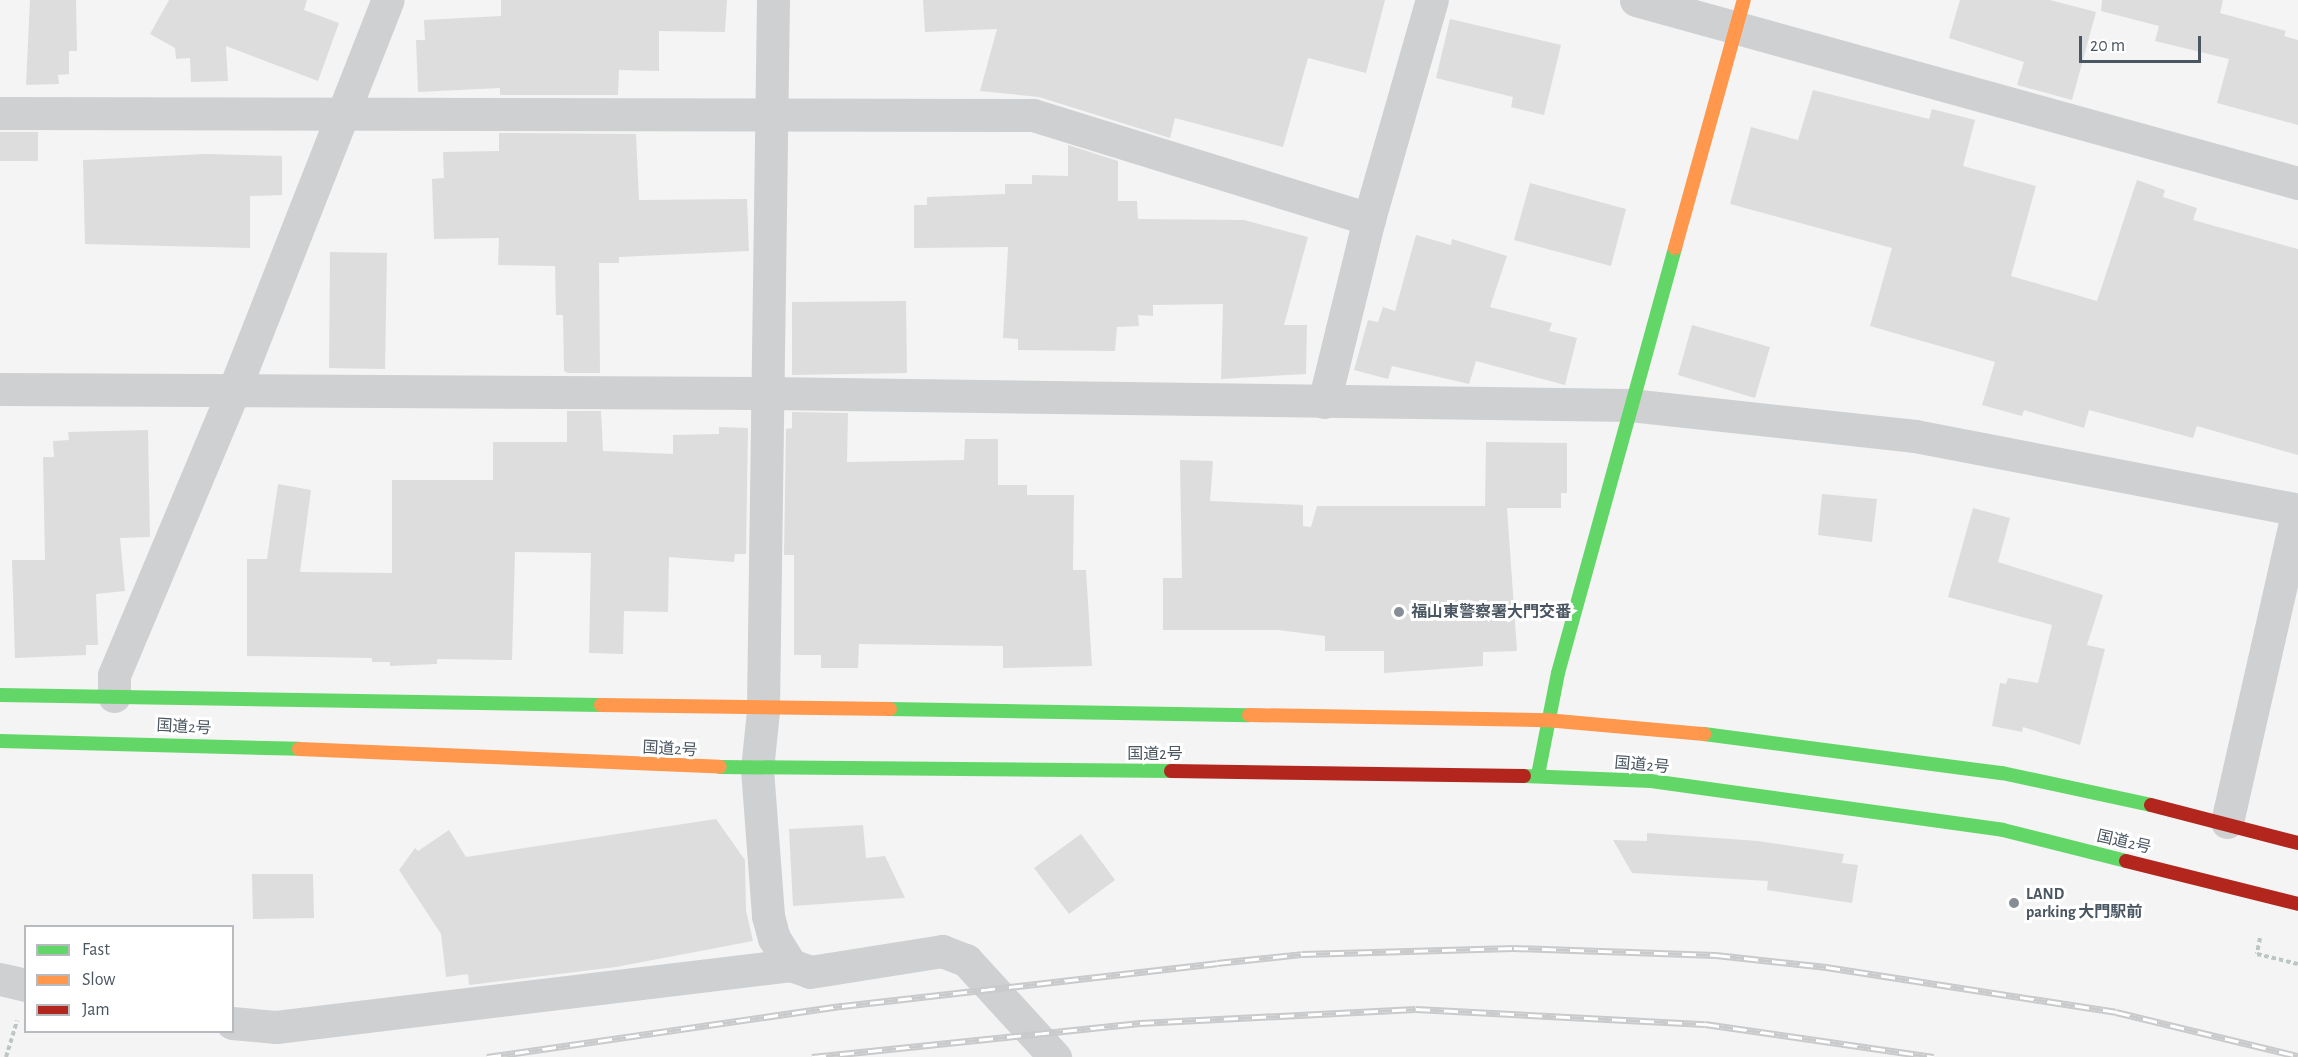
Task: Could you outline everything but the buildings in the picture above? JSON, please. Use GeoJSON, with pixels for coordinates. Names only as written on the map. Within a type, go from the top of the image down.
{"type":"FeatureCollection","features":[{"type":"Feature","properties":{"kind":"main road"},"geometry":{"type":"LineString","coordinates":[[1538,775],[1546,720],[1630,405],[1741,13]]}},
{"type":"Feature","properties":{"kind":"main road","name":"国道2号"},"geometry":{"type":"LineString","coordinates":[[0,695],[763,711],[1546,720],[1662,729],[2002,773],[2227,822],[2298,843]]}},
{"type":"Feature","properties":{"kind":"main road","name":"国道2号"},"geometry":{"type":"LineString","coordinates":[[0,741],[109,741],[757,769],[1538,775],[1651,781],[2003,830],[2298,904]]}},
{"type":"Feature","properties":{"kind":"street"},"geometry":{"type":"LineString","coordinates":[[114,696],[114,675],[234,390],[388,0]]}},
{"type":"Feature","properties":{"kind":"street"},"geometry":{"type":"LineString","coordinates":[[773,0],[763,711],[757,769],[768,916],[774,938],[791,965]]}},
{"type":"Feature","properties":{"kind":"street"},"geometry":{"type":"LineString","coordinates":[[1324,402],[1369,219],[1432,0]]}},
{"type":"Feature","properties":{"kind":"street"},"geometry":{"type":"LineString","coordinates":[[1636,0],[1741,13],[2298,183]]}},
{"type":"Feature","properties":{"kind":"street"},"geometry":{"type":"LineString","coordinates":[[0,113],[343,110],[773,116],[1033,115],[1369,219]]}},
{"type":"Feature","properties":{"kind":"street"},"geometry":{"type":"LineString","coordinates":[[0,389],[767,393],[1630,405],[1915,436],[2298,510],[2227,822]]}},
{"type":"Feature","properties":{"kind":"street"},"geometry":{"type":"LineString","coordinates":[[234,1023],[276,1027],[791,965],[810,972],[953,952],[993,988],[1054,1057]]}},
{"type":"Feature","properties":{"kind":"street"},"geometry":{"type":"LineString","coordinates":[[0,979],[24,985]]}},
{"type":"Feature","properties":{"kind":"path"},"geometry":{"type":"LineString","coordinates":[[2260,938],[2257,954],[2298,964]]}},
{"type":"Feature","properties":{"kind":"railway"},"geometry":{"type":"LineString","coordinates":[[487,1057],[842,1006],[1217,963],[1302,954],[1514,948],[1716,955],[1826,967],[2116,1012],[2298,1056]]}},
{"type":"Feature","properties":{"kind":"railway"},"geometry":{"type":"LineString","coordinates":[[812,1057],[1140,1023],[1416,1009],[1705,1024],[1934,1057]]}},
{"type":"Feature","properties":{"kind":"traffic: fast"},"geometry":{"type":"LineString","coordinates":[[1538,775],[1558,673],[1675,248]]}},
{"type":"Feature","properties":{"kind":"traffic: fast"},"geometry":{"type":"LineString","coordinates":[[0,695],[601,705]]}},
{"type":"Feature","properties":{"kind":"traffic: fast"},"geometry":{"type":"LineString","coordinates":[[890,709],[1249,715]]}},
{"type":"Feature","properties":{"kind":"traffic: fast"},"geometry":{"type":"LineString","coordinates":[[1704,734],[2002,773],[2151,805]]}},
{"type":"Feature","properties":{"kind":"traffic: fast"},"geometry":{"type":"LineString","coordinates":[[0,741],[299,749]]}},
{"type":"Feature","properties":{"kind":"traffic: fast"},"geometry":{"type":"LineString","coordinates":[[720,767],[1171,771]]}},
{"type":"Feature","properties":{"kind":"traffic: fast"},"geometry":{"type":"LineString","coordinates":[[1524,776],[1651,781],[2003,830],[2126,861]]}},
{"type":"Feature","properties":{"kind":"traffic: slow"},"geometry":{"type":"LineString","coordinates":[[1675,248],[1744,0]]}},
{"type":"Feature","properties":{"kind":"traffic: slow"},"geometry":{"type":"LineString","coordinates":[[601,705],[890,709]]}},
{"type":"Feature","properties":{"kind":"traffic: slow"},"geometry":{"type":"LineString","coordinates":[[1249,715],[1546,720],[1704,734]]}},
{"type":"Feature","properties":{"kind":"traffic: slow"},"geometry":{"type":"LineString","coordinates":[[299,749],[720,767]]}},
{"type":"Feature","properties":{"kind":"traffic: jam"},"geometry":{"type":"LineString","coordinates":[[1171,771],[1524,776]]}},
{"type":"Feature","properties":{"kind":"traffic: jam"},"geometry":{"type":"LineString","coordinates":[[2151,805],[2298,843]]}},
{"type":"Feature","properties":{"kind":"traffic: jam"},"geometry":{"type":"LineString","coordinates":[[2126,861],[2298,904]]}},
{"type":"Feature","properties":{"kind":"place","name":"福山東警察署大門交番"},"geometry":{"type":"Point","coordinates":[1399,612]}},
{"type":"Feature","properties":{"kind":"place","name":"LAND parking 大門駅前"},"geometry":{"type":"Point","coordinates":[2014,903]}}]}
